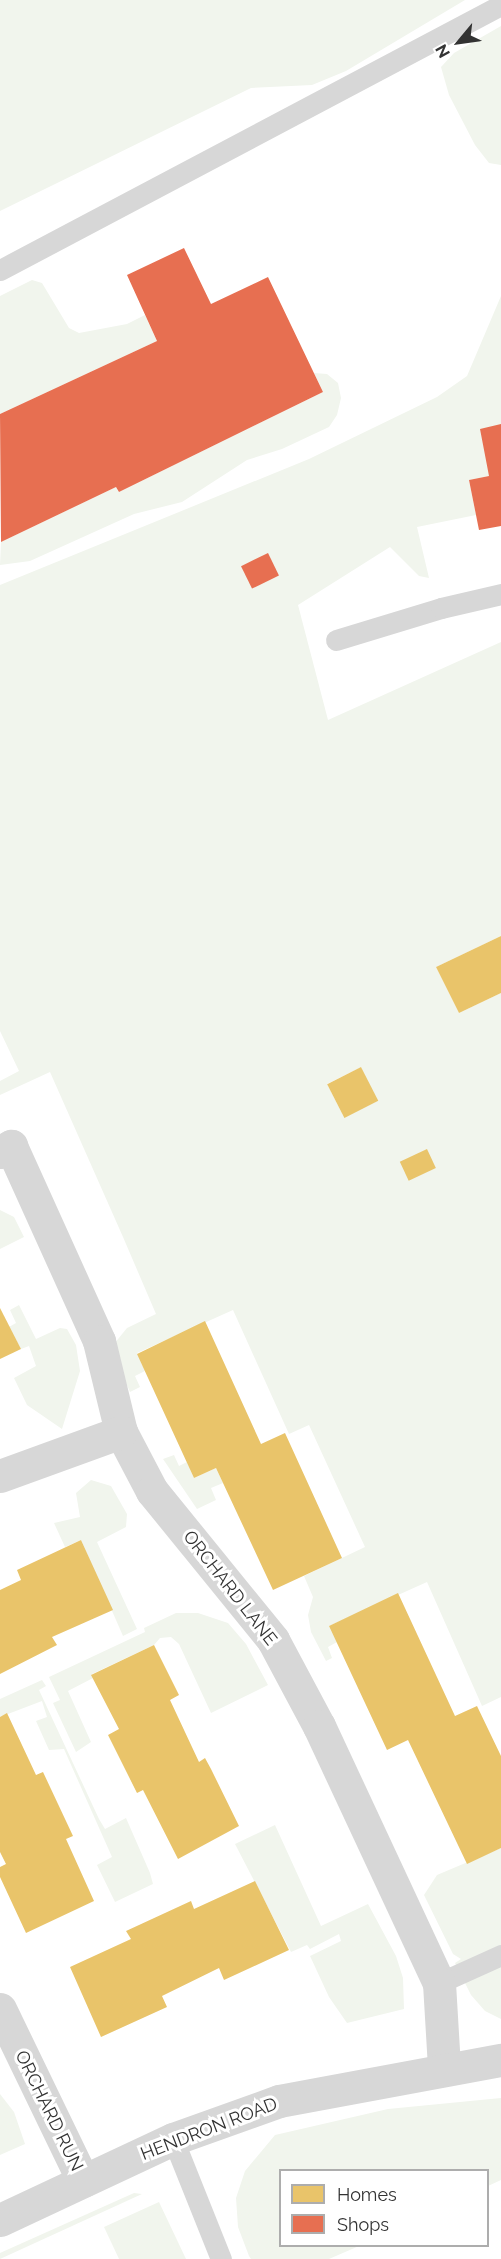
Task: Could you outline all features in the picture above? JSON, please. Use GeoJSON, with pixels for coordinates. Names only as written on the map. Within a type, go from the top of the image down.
{"type":"FeatureCollection","features":[{"type":"Feature","properties":{"kind":"street","name":"ORCHARD LANE"},"geometry":{"type":"LineString","coordinates":[[6,1149],[99,1341],[122,1432],[152,1491],[251,1611],[287,1665],[439,1983],[444,2068]]}},
{"type":"Feature","properties":{"kind":"street"},"geometry":{"type":"LineString","coordinates":[[0,1476],[122,1432]]}},
{"type":"Feature","properties":{"kind":"street","name":"ORCHARD RUN"},"geometry":{"type":"LineString","coordinates":[[0,2009],[83,2181]]}},
{"type":"Feature","properties":{"kind":"street","name":"HENDRON ROAD"},"geometry":{"type":"LineString","coordinates":[[0,2220],[173,2139],[279,2101],[444,2068],[501,2060]]}},
{"type":"Feature","properties":{"kind":"lane"},"geometry":{"type":"LineString","coordinates":[[0,270],[501,5]]}},
{"type":"Feature","properties":{"kind":"lane"},"geometry":{"type":"LineString","coordinates":[[336,640],[441,608],[501,594]]}},
{"type":"Feature","properties":{"kind":"lane"},"geometry":{"type":"LineString","coordinates":[[439,1983],[501,1955]]}},
{"type":"Feature","properties":{"kind":"lane"},"geometry":{"type":"LineString","coordinates":[[173,2139],[221,2259]]}},
{"type":"Feature","properties":{"kind":"shaded area"},"geometry":{"type":"Polygon","coordinates":[[[0,0],[465,0],[346,71],[312,85],[251,88],[0,211],[0,0]]]}},
{"type":"Feature","properties":{"kind":"shaded area"},"geometry":{"type":"Polygon","coordinates":[[[501,26],[501,165],[489,163],[475,145],[449,95],[441,67],[454,53],[501,26]]]}},
{"type":"Feature","properties":{"kind":"shaded area"},"geometry":{"type":"Polygon","coordinates":[[[32,280],[42,283],[69,328],[79,333],[127,324],[145,315],[157,341],[0,414],[0,296],[32,280]]]}},
{"type":"Feature","properties":{"kind":"shaded area"},"geometry":{"type":"Polygon","coordinates":[[[501,296],[501,424],[489,476],[469,480],[476,515],[417,527],[429,578],[419,576],[390,547],[298,605],[328,720],[501,642],[501,936],[436,967],[459,1013],[501,993],[501,1697],[482,1706],[427,1582],[329,1626],[337,1642],[328,1647],[332,1658],[326,1661],[311,1632],[308,1615],[313,1597],[304,1576],[365,1547],[309,1425],[289,1434],[233,1310],[137,1353],[145,1371],[135,1376],[140,1387],[130,1392],[115,1358],[114,1344],[127,1328],[156,1314],[123,1237],[50,1072],[0,1095],[0,1081],[19,1071],[0,1031],[0,585],[309,459],[437,397],[467,376],[501,296]],[[361,1067],[327,1084],[344,1117],[377,1101],[361,1067]]]}},
{"type":"Feature","properties":{"kind":"shaded area"},"geometry":{"type":"Polygon","coordinates":[[[314,373],[327,374],[338,383],[341,398],[337,415],[329,427],[282,449],[247,460],[182,502],[134,514],[30,561],[0,565],[1,542],[116,487],[119,492],[323,392],[314,373]]]}},
{"type":"Feature","properties":{"kind":"shaded area"},"geometry":{"type":"Polygon","coordinates":[[[0,1210],[14,1217],[24,1237],[0,1249],[0,1210]]]}},
{"type":"Feature","properties":{"kind":"shaded area"},"geometry":{"type":"Polygon","coordinates":[[[19,1305],[36,1339],[60,1328],[67,1329],[76,1345],[80,1371],[62,1429],[27,1405],[14,1378],[36,1366],[29,1346],[21,1349],[9,1327],[16,1323],[10,1310],[19,1305]]]}},
{"type":"Feature","properties":{"kind":"shaded area"},"geometry":{"type":"Polygon","coordinates":[[[174,1455],[179,1466],[187,1462],[194,1478],[216,1468],[223,1483],[211,1488],[216,1500],[197,1509],[163,1459],[174,1455]]]}},
{"type":"Feature","properties":{"kind":"shaded area"},"geometry":{"type":"Polygon","coordinates":[[[91,1480],[111,1486],[127,1514],[126,1527],[97,1542],[137,1629],[123,1636],[81,1540],[65,1547],[54,1523],[80,1517],[76,1493],[91,1480]]]}},
{"type":"Feature","properties":{"kind":"shaded area"},"geometry":{"type":"Polygon","coordinates":[[[176,1613],[198,1613],[228,1623],[246,1644],[268,1685],[211,1713],[179,1644],[171,1637],[160,1638],[154,1645],[92,1674],[93,1678],[68,1691],[91,1742],[76,1752],[53,1703],[60,1700],[49,1677],[145,1632],[144,1628],[176,1613]]]}},
{"type":"Feature","properties":{"kind":"shaded area"},"geometry":{"type":"Polygon","coordinates":[[[42,1680],[46,1686],[39,1690],[99,1819],[105,1829],[126,1818],[150,1873],[153,1884],[115,1902],[97,1865],[112,1857],[64,1749],[49,1750],[36,1721],[47,1717],[42,1701],[0,1717],[0,1699],[42,1680]]]}},
{"type":"Feature","properties":{"kind":"shaded area"},"geometry":{"type":"Polygon","coordinates":[[[275,1825],[321,1926],[368,1904],[396,1956],[403,1978],[404,2009],[347,2023],[329,1997],[310,1956],[341,1941],[339,1934],[310,1949],[307,1945],[291,1952],[235,1844],[275,1825]]]}},
{"type":"Feature","properties":{"kind":"shaded area"},"geometry":{"type":"Polygon","coordinates":[[[501,1848],[501,2019],[485,2011],[471,1995],[455,1963],[461,1959],[453,1954],[424,1895],[437,1875],[501,1848]]]}},
{"type":"Feature","properties":{"kind":"shaded area"},"geometry":{"type":"Polygon","coordinates":[[[0,2094],[14,2112],[25,2144],[0,2155],[0,2094]]]}},
{"type":"Feature","properties":{"kind":"shaded area"},"geometry":{"type":"Polygon","coordinates":[[[501,2098],[501,2180],[489,2186],[489,2169],[279,2169],[279,2247],[357,2247],[329,2259],[251,2259],[238,2227],[236,2198],[245,2171],[275,2135],[388,2109],[501,2098]]]}},
{"type":"Feature","properties":{"kind":"shaded area"},"geometry":{"type":"Polygon","coordinates":[[[134,2193],[142,2194],[0,2259],[0,2253],[134,2193]]]}},
{"type":"Feature","properties":{"kind":"shaded area"},"geometry":{"type":"Polygon","coordinates":[[[159,2202],[186,2259],[119,2259],[104,2227],[159,2202]]]}},
{"type":"Feature","properties":{"kind":"building: Homes"},"geometry":{"type":"Polygon","coordinates":[[[501,936],[501,993],[459,1013],[436,967],[501,936]]]}},
{"type":"Feature","properties":{"kind":"building: Homes"},"geometry":{"type":"Polygon","coordinates":[[[361,1067],[378,1101],[344,1118],[327,1084],[361,1067]]]}},
{"type":"Feature","properties":{"kind":"building: Homes"},"geometry":{"type":"Polygon","coordinates":[[[427,1149],[436,1168],[409,1181],[400,1162],[427,1149]]]}},
{"type":"Feature","properties":{"kind":"building: Homes"},"geometry":{"type":"Polygon","coordinates":[[[0,1308],[21,1349],[0,1359],[0,1308]]]}},
{"type":"Feature","properties":{"kind":"building: Homes"},"geometry":{"type":"Polygon","coordinates":[[[205,1321],[261,1444],[285,1433],[342,1558],[273,1590],[216,1468],[194,1478],[137,1354],[205,1321]]]}},
{"type":"Feature","properties":{"kind":"building: Homes"},"geometry":{"type":"Polygon","coordinates":[[[81,1540],[113,1610],[52,1637],[57,1645],[0,1674],[0,1590],[21,1580],[17,1570],[81,1540]]]}},
{"type":"Feature","properties":{"kind":"building: Homes"},"geometry":{"type":"Polygon","coordinates":[[[398,1593],[455,1716],[477,1706],[501,1756],[501,1848],[467,1864],[408,1740],[387,1750],[329,1626],[398,1593]]]}},
{"type":"Feature","properties":{"kind":"building: Homes"},"geometry":{"type":"Polygon","coordinates":[[[154,1645],[179,1695],[170,1700],[199,1762],[205,1758],[239,1826],[178,1859],[143,1790],[137,1793],[108,1735],[119,1729],[91,1675],[154,1645]]]}},
{"type":"Feature","properties":{"kind":"building: Homes"},"geometry":{"type":"Polygon","coordinates":[[[7,1713],[36,1775],[43,1772],[73,1836],[66,1839],[94,1901],[26,1933],[0,1877],[0,1867],[6,1864],[0,1852],[0,1717],[7,1713]]]}},
{"type":"Feature","properties":{"kind":"building: Homes"},"geometry":{"type":"Polygon","coordinates":[[[255,1881],[289,1950],[224,1980],[219,1968],[162,1996],[167,2007],[101,2037],[70,1967],[131,1939],[126,1931],[191,1901],[194,1909],[255,1881]]]}},
{"type":"Feature","properties":{"kind":"building: Shops"},"geometry":{"type":"Polygon","coordinates":[[[184,248],[211,304],[268,277],[323,392],[119,492],[116,487],[1,542],[0,414],[157,341],[127,275],[184,248]]]}},
{"type":"Feature","properties":{"kind":"building: Shops"},"geometry":{"type":"Polygon","coordinates":[[[501,424],[501,526],[479,530],[469,480],[489,476],[480,429],[501,424]]]}},
{"type":"Feature","properties":{"kind":"building: Shops"},"geometry":{"type":"Polygon","coordinates":[[[268,553],[279,575],[252,589],[241,566],[268,553]]]}}]}
